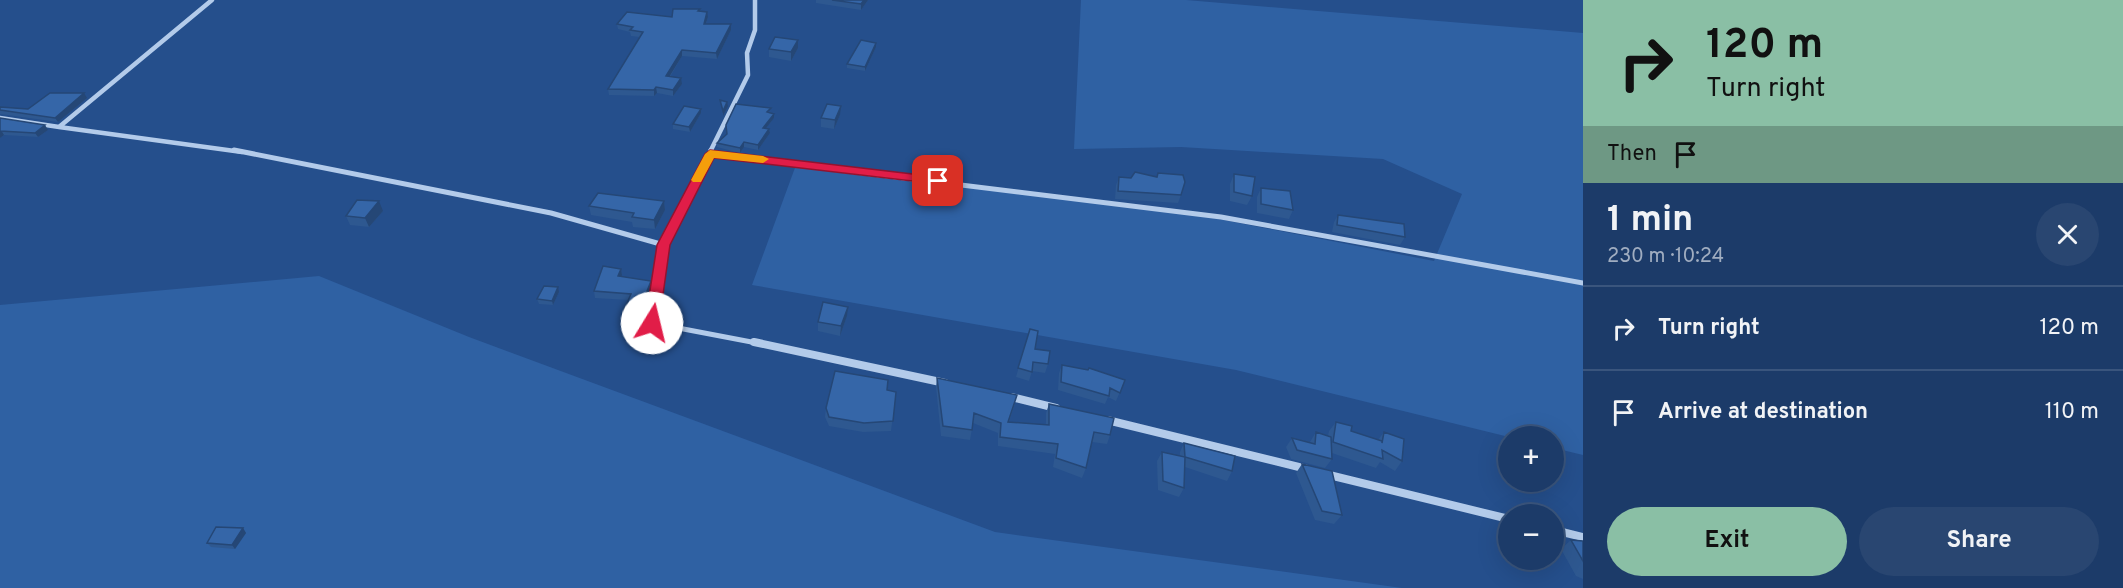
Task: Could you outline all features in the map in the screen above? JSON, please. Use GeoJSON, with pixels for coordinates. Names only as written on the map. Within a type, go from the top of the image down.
{"type":"FeatureCollection","features":[{"type":"Feature","properties":{"kind":"street"},"geometry":{"type":"LineString","coordinates":[[59,127],[212,0]]}},
{"type":"Feature","properties":{"kind":"street"},"geometry":{"type":"LineString","coordinates":[[755,0],[755,30],[747,53],[748,75],[664,245],[652,323],[952,384]]}},
{"type":"Feature","properties":{"kind":"street"},"geometry":{"type":"LineString","coordinates":[[0,118],[229,149],[551,213],[664,245]]}},
{"type":"Feature","properties":{"kind":"street"},"geometry":{"type":"LineString","coordinates":[[710,154],[1221,217],[1583,283]]}},
{"type":"Feature","properties":{"kind":"street"},"geometry":{"type":"LineString","coordinates":[[999,394],[1068,411]]}},
{"type":"Feature","properties":{"kind":"street"},"geometry":{"type":"LineString","coordinates":[[1103,419],[1498,516]]}},
{"type":"Feature","properties":{"kind":"street"},"geometry":{"type":"LineString","coordinates":[[1564,532],[1583,537]]}},
{"type":"Feature","properties":{"kind":"shaded area"},"geometry":{"type":"Polygon","coordinates":[[[1081,0],[1186,0],[1583,33],[1583,455],[1564,450],[1564,426],[1498,426],[1498,434],[1236,370],[752,285],[796,165],[1203,216],[1434,261],[1462,194],[1383,159],[1181,147],[1074,149],[1081,0]]]}},
{"type":"Feature","properties":{"kind":"shaded area"},"geometry":{"type":"Polygon","coordinates":[[[319,276],[469,337],[995,532],[1402,588],[0,588],[0,305],[319,276]]]}},
{"type":"Feature","properties":{"kind":"building"},"geometry":{"type":"Polygon","coordinates":[[[832,0],[864,0],[861,4],[832,0]]]}},
{"type":"Feature","properties":{"kind":"building"},"geometry":{"type":"Polygon","coordinates":[[[673,9],[700,9],[698,11],[707,12],[704,24],[731,24],[716,53],[682,50],[666,76],[681,78],[673,90],[656,87],[654,90],[608,89],[643,32],[630,30],[633,27],[617,24],[627,12],[672,17],[673,9]]]}},
{"type":"Feature","properties":{"kind":"building"},"geometry":{"type":"Polygon","coordinates":[[[775,37],[798,40],[791,52],[769,49],[775,37]]]}},
{"type":"Feature","properties":{"kind":"building"},"geometry":{"type":"Polygon","coordinates":[[[861,40],[876,43],[865,67],[847,64],[861,40]]]}},
{"type":"Feature","properties":{"kind":"building"},"geometry":{"type":"Polygon","coordinates":[[[50,93],[84,93],[55,118],[0,110],[0,107],[28,109],[50,93]]]}},
{"type":"Feature","properties":{"kind":"building"},"geometry":{"type":"Polygon","coordinates":[[[720,100],[727,102],[723,111],[720,100]]]}},
{"type":"Feature","properties":{"kind":"building"},"geometry":{"type":"Polygon","coordinates":[[[736,104],[771,108],[767,112],[774,114],[763,128],[769,129],[758,145],[744,142],[740,148],[717,143],[727,134],[726,125],[736,104]]]}},
{"type":"Feature","properties":{"kind":"building"},"geometry":{"type":"Polygon","coordinates":[[[827,104],[841,106],[835,120],[821,118],[827,104]]]}},
{"type":"Feature","properties":{"kind":"building"},"geometry":{"type":"Polygon","coordinates":[[[684,106],[701,109],[689,127],[673,124],[684,106]]]}},
{"type":"Feature","properties":{"kind":"building"},"geometry":{"type":"Polygon","coordinates":[[[0,118],[45,125],[35,133],[0,131],[0,118]]]}},
{"type":"Feature","properties":{"kind":"building"},"geometry":{"type":"Polygon","coordinates":[[[1135,172],[1157,177],[1158,173],[1183,175],[1185,182],[1181,195],[1118,191],[1119,177],[1131,178],[1135,172]]]}},
{"type":"Feature","properties":{"kind":"building"},"geometry":{"type":"Polygon","coordinates":[[[1234,174],[1255,177],[1252,196],[1234,192],[1234,174]]]}},
{"type":"Feature","properties":{"kind":"building"},"geometry":{"type":"Polygon","coordinates":[[[1261,188],[1290,191],[1293,210],[1261,204],[1261,188]]]}},
{"type":"Feature","properties":{"kind":"building"},"geometry":{"type":"Polygon","coordinates":[[[598,193],[664,201],[654,220],[632,217],[634,213],[589,206],[598,193]]]}},
{"type":"Feature","properties":{"kind":"building"},"geometry":{"type":"Polygon","coordinates":[[[357,200],[379,201],[365,218],[346,216],[357,200]]]}},
{"type":"Feature","properties":{"kind":"building"},"geometry":{"type":"Polygon","coordinates":[[[1338,215],[1404,224],[1405,237],[1337,225],[1338,215]]]}},
{"type":"Feature","properties":{"kind":"building"},"geometry":{"type":"Polygon","coordinates":[[[603,266],[621,269],[618,276],[651,281],[638,314],[623,312],[631,294],[594,291],[603,266]]]}},
{"type":"Feature","properties":{"kind":"building"},"geometry":{"type":"Polygon","coordinates":[[[544,286],[558,287],[552,301],[537,299],[544,286]]]}},
{"type":"Feature","properties":{"kind":"building"},"geometry":{"type":"Polygon","coordinates":[[[823,302],[848,307],[841,326],[818,322],[823,302]]]}},
{"type":"Feature","properties":{"kind":"building"},"geometry":{"type":"Polygon","coordinates":[[[1030,329],[1038,331],[1035,349],[1050,351],[1048,364],[1033,362],[1032,372],[1018,368],[1030,329]]]}},
{"type":"Feature","properties":{"kind":"building"},"geometry":{"type":"Polygon","coordinates":[[[1062,365],[1088,370],[1089,368],[1125,380],[1120,393],[1110,388],[1109,396],[1061,382],[1062,365]]]}},
{"type":"Feature","properties":{"kind":"building"},"geometry":{"type":"Polygon","coordinates":[[[835,371],[888,380],[887,390],[896,392],[893,421],[864,423],[829,417],[826,408],[835,371]]]}},
{"type":"Feature","properties":{"kind":"building"},"geometry":{"type":"Polygon","coordinates":[[[937,378],[1017,395],[1008,422],[1049,425],[1049,404],[1114,418],[1110,435],[1094,432],[1086,468],[1056,458],[1058,444],[1000,437],[1001,423],[974,413],[972,430],[943,426],[937,378]]]}},
{"type":"Feature","properties":{"kind":"building"},"geometry":{"type":"Polygon","coordinates":[[[1336,422],[1352,426],[1351,431],[1382,441],[1382,443],[1384,432],[1404,439],[1402,461],[1382,450],[1383,459],[1333,442],[1336,422]]]}},
{"type":"Feature","properties":{"kind":"building"},"geometry":{"type":"Polygon","coordinates":[[[1316,432],[1331,437],[1332,459],[1297,450],[1292,438],[1315,444],[1316,432]]]}},
{"type":"Feature","properties":{"kind":"building"},"geometry":{"type":"Polygon","coordinates":[[[1184,443],[1235,456],[1232,471],[1185,457],[1184,443]]]}},
{"type":"Feature","properties":{"kind":"building"},"geometry":{"type":"Polygon","coordinates":[[[1162,452],[1185,457],[1184,488],[1163,481],[1162,452]]]}},
{"type":"Feature","properties":{"kind":"building"},"geometry":{"type":"Polygon","coordinates":[[[1302,464],[1332,471],[1342,515],[1322,511],[1302,464]]]}},
{"type":"Feature","properties":{"kind":"building"},"geometry":{"type":"Polygon","coordinates":[[[216,527],[243,528],[232,545],[207,543],[216,527]]]}},
{"type":"Feature","properties":{"kind":"building"},"geometry":{"type":"Polygon","coordinates":[[[1571,540],[1583,541],[1583,561],[1571,540]]]}},
{"type":"Feature","properties":{"kind":"slow traffic"},"geometry":{"type":"LineString","coordinates":[[697,180],[710,154],[763,159]]}},
{"type":"Feature","properties":{"kind":"route"},"geometry":{"type":"LineString","coordinates":[[652,323],[664,245],[710,154],[938,181]]}}]}
